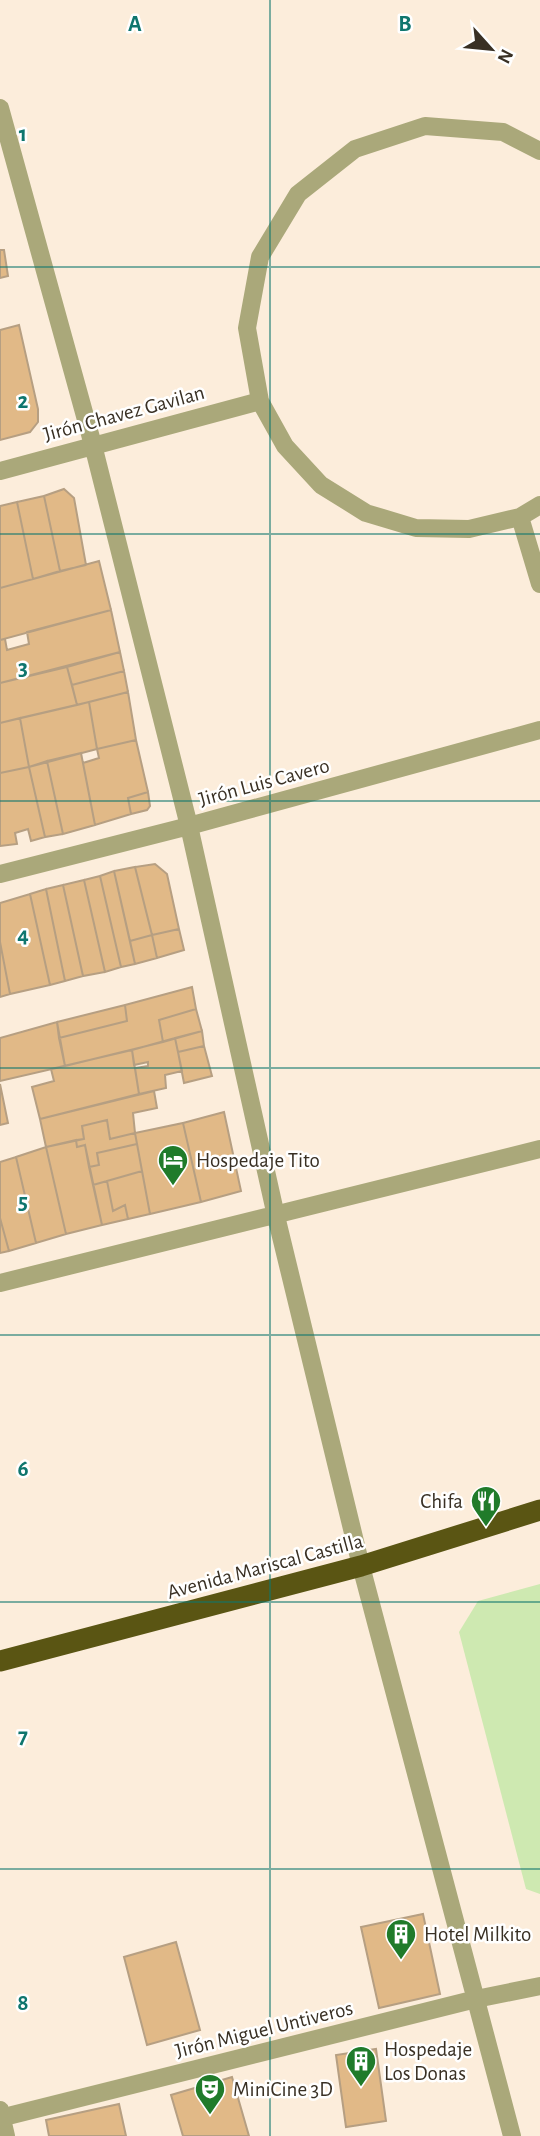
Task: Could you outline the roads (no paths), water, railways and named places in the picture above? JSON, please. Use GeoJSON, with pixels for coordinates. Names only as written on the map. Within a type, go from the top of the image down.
{"type":"FeatureCollection","features":[{"type":"Feature","properties":{"kind":"highway","name":"Avenida Mariscal Castilla"},"geometry":{"type":"LineString","coordinates":[[0,1661],[361,1566],[540,1510]]}},
{"type":"Feature","properties":{"kind":"street"},"geometry":{"type":"LineString","coordinates":[[0,108],[93,444],[189,826],[276,1216],[361,1566],[512,2136]]}},
{"type":"Feature","properties":{"kind":"street"},"geometry":{"type":"LineString","coordinates":[[540,150],[503,132],[425,126],[355,149],[298,194],[260,257],[247,328],[260,401],[285,446],[321,485],[366,513],[416,528],[469,529],[520,517],[540,505]]}},
{"type":"Feature","properties":{"kind":"street","name":"Jirón Chavez Gavilan"},"geometry":{"type":"LineString","coordinates":[[0,471],[260,401]]}},
{"type":"Feature","properties":{"kind":"street"},"geometry":{"type":"LineString","coordinates":[[520,517],[540,584]]}},
{"type":"Feature","properties":{"kind":"street","name":"Jirón Luis Cavero"},"geometry":{"type":"LineString","coordinates":[[0,874],[189,826],[540,730]]}},
{"type":"Feature","properties":{"kind":"street"},"geometry":{"type":"LineString","coordinates":[[0,1283],[540,1149]]}},
{"type":"Feature","properties":{"kind":"street","name":"Jirón Miguel Untiveros"},"geometry":{"type":"LineString","coordinates":[[1,2115],[476,1999],[540,1986]]}},
{"type":"Feature","properties":{"kind":"street"},"geometry":{"type":"LineString","coordinates":[[1,2115],[6,2136]]}},
{"type":"Feature","properties":{"kind":"place","name":"Hospedaje Tito"},"geometry":{"type":"Point","coordinates":[173,1187]}},
{"type":"Feature","properties":{"kind":"place","name":"Chifa"},"geometry":{"type":"Point","coordinates":[486,1528]}},
{"type":"Feature","properties":{"kind":"place","name":"Hotel Milkito"},"geometry":{"type":"Point","coordinates":[401,1961]}},
{"type":"Feature","properties":{"kind":"place","name":"Hospedaje Los Donas"},"geometry":{"type":"Point","coordinates":[361,2088]}},
{"type":"Feature","properties":{"kind":"place","name":"MiniCine 3D"},"geometry":{"type":"Point","coordinates":[210,2116]}}]}
